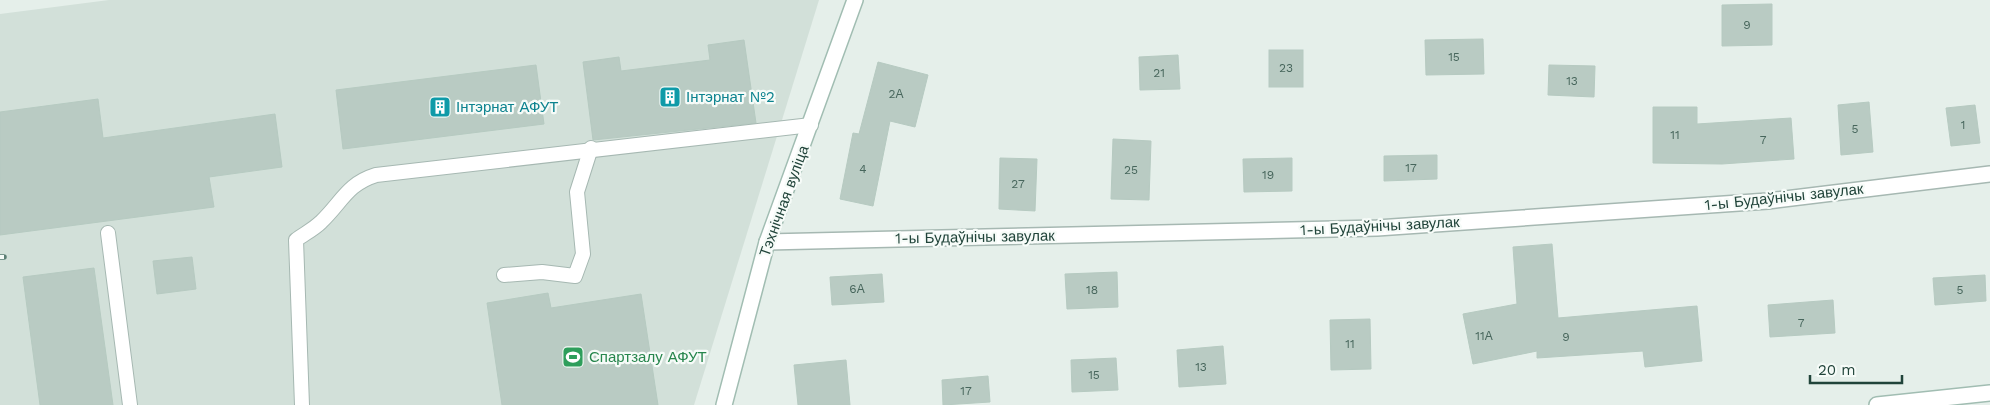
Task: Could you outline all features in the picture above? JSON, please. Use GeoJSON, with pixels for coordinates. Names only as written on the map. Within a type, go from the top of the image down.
{"type":"FeatureCollection","features":[{"type":"Feature","properties":{"kind":"street","name":"Тэхнічная вуліца"},"geometry":{"type":"LineString","coordinates":[[724,405],[768,242],[854,0]]}},
{"type":"Feature","properties":{"kind":"street","name":"1-ы Будаўнічы завулак"},"geometry":{"type":"LineString","coordinates":[[768,242],[1377,228],[1768,201],[1990,174]]}},
{"type":"Feature","properties":{"kind":"street"},"geometry":{"type":"LineString","coordinates":[[1876,405],[1990,392]]}},
{"type":"Feature","properties":{"kind":"lane"},"geometry":{"type":"LineString","coordinates":[[302,405],[296,240],[321,222],[346,191],[361,180],[376,175],[591,148],[811,125]]}},
{"type":"Feature","properties":{"kind":"lane"},"geometry":{"type":"LineString","coordinates":[[504,275],[542,272],[575,276],[583,254],[577,192],[591,148]]}},
{"type":"Feature","properties":{"kind":"lane"},"geometry":{"type":"LineString","coordinates":[[108,233],[130,405]]}},
{"type":"Feature","properties":{"kind":"shaded area"},"geometry":{"type":"Polygon","coordinates":[[[109,0],[819,0],[694,405],[0,405],[0,14],[109,0]]]}},
{"type":"Feature","properties":{"kind":"building"},"geometry":{"type":"Polygon","coordinates":[[[1772,4],[1772,45],[1722,46],[1722,5],[1772,4]]]}},
{"type":"Feature","properties":{"kind":"building"},"geometry":{"type":"Polygon","coordinates":[[[1483,39],[1484,74],[1426,75],[1425,40],[1483,39]]]}},
{"type":"Feature","properties":{"kind":"building","name":"Інтэрнат №2"},"geometry":{"type":"Polygon","coordinates":[[[744,40],[756,123],[593,140],[583,62],[619,57],[621,71],[710,60],[708,45],[744,40]]]}},
{"type":"Feature","properties":{"kind":"building"},"geometry":{"type":"Polygon","coordinates":[[[1269,50],[1303,50],[1303,87],[1269,87],[1269,50]]]}},
{"type":"Feature","properties":{"kind":"building"},"geometry":{"type":"Polygon","coordinates":[[[1178,55],[1180,89],[1140,90],[1139,57],[1178,55]]]}},
{"type":"Feature","properties":{"kind":"building"},"geometry":{"type":"Polygon","coordinates":[[[878,62],[928,75],[915,127],[890,121],[873,206],[840,199],[853,133],[859,134],[878,62]]]}},
{"type":"Feature","properties":{"kind":"building","name":"Інтэрнат АФУТ"},"geometry":{"type":"Polygon","coordinates":[[[536,65],[544,124],[343,149],[336,90],[536,65]]]}},
{"type":"Feature","properties":{"kind":"building"},"geometry":{"type":"Polygon","coordinates":[[[1549,65],[1595,66],[1594,97],[1548,95],[1549,65]]]}},
{"type":"Feature","properties":{"kind":"building"},"geometry":{"type":"Polygon","coordinates":[[[98,99],[103,138],[275,114],[282,167],[209,177],[214,207],[0,235],[0,112],[98,99]]]}},
{"type":"Feature","properties":{"kind":"building"},"geometry":{"type":"Polygon","coordinates":[[[1869,102],[1873,152],[1841,155],[1838,105],[1869,102]]]}},
{"type":"Feature","properties":{"kind":"building"},"geometry":{"type":"Polygon","coordinates":[[[1975,105],[1980,143],[1951,146],[1946,108],[1975,105]]]}},
{"type":"Feature","properties":{"kind":"building"},"geometry":{"type":"Polygon","coordinates":[[[1653,107],[1697,107],[1697,124],[1791,118],[1794,159],[1722,164],[1653,163],[1653,107]]]}},
{"type":"Feature","properties":{"kind":"building"},"geometry":{"type":"Polygon","coordinates":[[[1113,139],[1151,141],[1149,200],[1111,199],[1113,139]]]}},
{"type":"Feature","properties":{"kind":"building"},"geometry":{"type":"Polygon","coordinates":[[[1437,155],[1437,179],[1384,181],[1384,156],[1437,155]]]}},
{"type":"Feature","properties":{"kind":"building"},"geometry":{"type":"Polygon","coordinates":[[[1000,158],[1037,159],[1035,211],[999,209],[1000,158]]]}},
{"type":"Feature","properties":{"kind":"building"},"geometry":{"type":"Polygon","coordinates":[[[1292,158],[1292,191],[1244,192],[1243,159],[1292,158]]]}},
{"type":"Feature","properties":{"kind":"building"},"geometry":{"type":"Polygon","coordinates":[[[1552,244],[1558,318],[1697,306],[1702,361],[1645,367],[1643,351],[1537,358],[1537,351],[1473,364],[1463,314],[1517,304],[1513,247],[1552,244]]]}},
{"type":"Feature","properties":{"kind":"building"},"geometry":{"type":"Polygon","coordinates":[[[192,257],[196,289],[157,294],[153,261],[192,257]]]}},
{"type":"Feature","properties":{"kind":"building"},"geometry":{"type":"Polygon","coordinates":[[[94,268],[113,405],[40,405],[23,277],[94,268]]]}},
{"type":"Feature","properties":{"kind":"building"},"geometry":{"type":"Polygon","coordinates":[[[1117,272],[1118,307],[1067,309],[1065,274],[1117,272]]]}},
{"type":"Feature","properties":{"kind":"building"},"geometry":{"type":"Polygon","coordinates":[[[882,274],[884,302],[832,305],[830,277],[882,274]]]}},
{"type":"Feature","properties":{"kind":"building"},"geometry":{"type":"Polygon","coordinates":[[[1985,275],[1986,301],[1935,305],[1933,278],[1985,275]]]}},
{"type":"Feature","properties":{"kind":"building","name":"Спартзалу АФУТ"},"geometry":{"type":"Polygon","coordinates":[[[548,293],[551,308],[641,294],[658,405],[502,405],[487,303],[548,293]]]}},
{"type":"Feature","properties":{"kind":"building"},"geometry":{"type":"Polygon","coordinates":[[[1833,300],[1835,333],[1770,337],[1768,305],[1833,300]]]}},
{"type":"Feature","properties":{"kind":"building"},"geometry":{"type":"Polygon","coordinates":[[[1370,319],[1371,369],[1331,370],[1330,320],[1370,319]]]}},
{"type":"Feature","properties":{"kind":"building"},"geometry":{"type":"Polygon","coordinates":[[[1223,346],[1226,384],[1179,387],[1177,350],[1223,346]]]}},
{"type":"Feature","properties":{"kind":"building"},"geometry":{"type":"Polygon","coordinates":[[[1116,358],[1118,390],[1072,392],[1071,360],[1116,358]]]}},
{"type":"Feature","properties":{"kind":"building"},"geometry":{"type":"Polygon","coordinates":[[[846,360],[850,405],[798,405],[794,365],[846,360]]]}},
{"type":"Feature","properties":{"kind":"building"},"geometry":{"type":"Polygon","coordinates":[[[988,376],[990,402],[943,405],[942,380],[988,376]]]}},
{"type":"Feature","properties":{"kind":"place","name":"Інтэрнат №2"},"geometry":{"type":"Point","coordinates":[670,97]}},
{"type":"Feature","properties":{"kind":"place","name":"Інтэрнат АФУТ"},"geometry":{"type":"Point","coordinates":[440,107]}},
{"type":"Feature","properties":{"kind":"place","name":"Спартзалу АФУТ"},"geometry":{"type":"Point","coordinates":[573,357]}}]}
